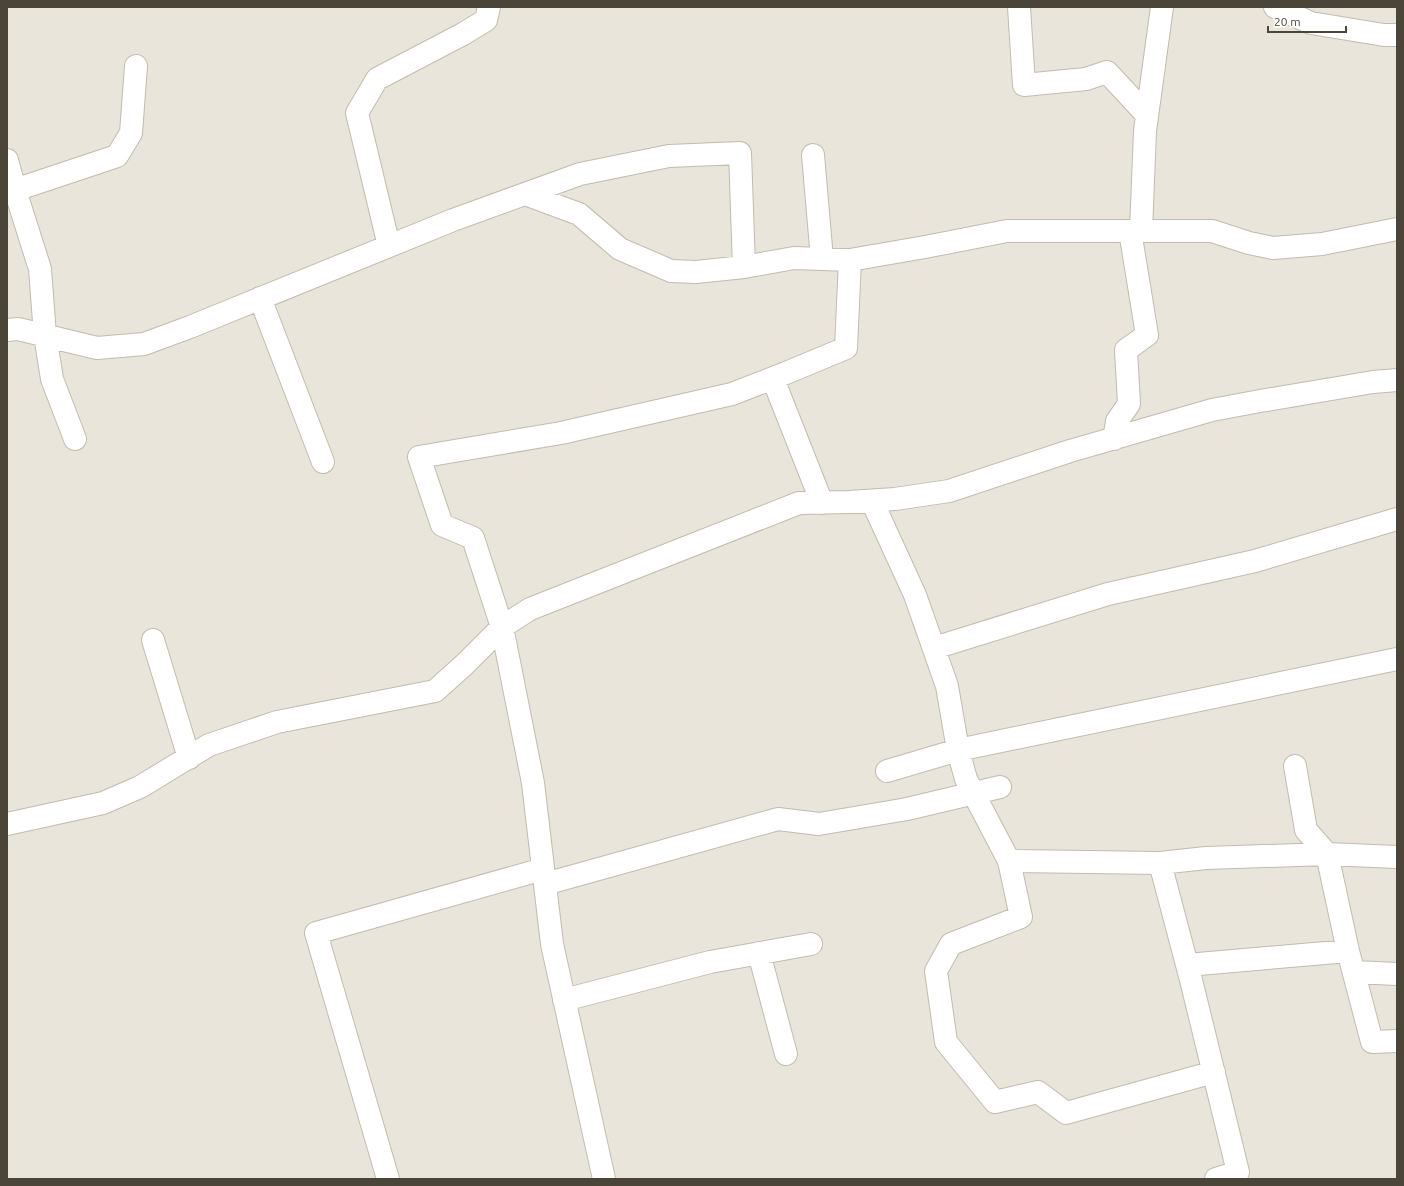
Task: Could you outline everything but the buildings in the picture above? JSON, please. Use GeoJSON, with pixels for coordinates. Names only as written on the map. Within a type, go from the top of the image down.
{"type":"FeatureCollection","features":[{"type":"Feature","properties":{"kind":"street"},"geometry":{"type":"LineString","coordinates":[[389,246],[357,113],[377,78],[463,34],[486,20],[489,7]]}},
{"type":"Feature","properties":{"kind":"street"},"geometry":{"type":"LineString","coordinates":[[1019,7],[1024,85],[1086,79],[1107,72],[1147,115]]}},
{"type":"Feature","properties":{"kind":"street"},"geometry":{"type":"LineString","coordinates":[[1114,439],[1117,421],[1129,404],[1126,350],[1147,335],[1136,231],[1145,131],[1162,7]]}},
{"type":"Feature","properties":{"kind":"street"},"geometry":{"type":"LineString","coordinates":[[1275,7],[1311,23],[1397,36]]}},
{"type":"Feature","properties":{"kind":"street"},"geometry":{"type":"LineString","coordinates":[[15,190],[117,156],[131,133],[136,66]]}},
{"type":"Feature","properties":{"kind":"street"},"geometry":{"type":"LineString","coordinates":[[7,330],[18,329],[97,348],[144,344],[190,327],[454,220],[580,174],[669,156],[740,152],[744,267]]}},
{"type":"Feature","properties":{"kind":"street"},"geometry":{"type":"LineString","coordinates":[[813,155],[822,259]]}},
{"type":"Feature","properties":{"kind":"street"},"geometry":{"type":"LineString","coordinates":[[7,160],[40,269],[45,335],[52,379],[74,439]]}},
{"type":"Feature","properties":{"kind":"street"},"geometry":{"type":"LineString","coordinates":[[525,194],[579,214],[620,249],[671,272],[696,272],[744,267],[794,258],[850,260],[1007,231],[1212,231],[1249,243],[1273,248],[1322,244],[1397,229]]}},
{"type":"Feature","properties":{"kind":"street"},"geometry":{"type":"LineString","coordinates":[[604,1179],[552,944],[533,783],[502,627],[472,538],[442,525],[419,458],[561,433],[732,394],[846,348],[850,260]]}},
{"type":"Feature","properties":{"kind":"street"},"geometry":{"type":"LineString","coordinates":[[260,298],[323,462]]}},
{"type":"Feature","properties":{"kind":"street"},"geometry":{"type":"LineString","coordinates":[[773,378],[822,503]]}},
{"type":"Feature","properties":{"kind":"street"},"geometry":{"type":"LineString","coordinates":[[7,824],[103,803],[140,787],[209,745],[277,722],[435,691],[464,665],[502,627],[530,609],[799,503],[872,501],[949,491],[1062,454],[1212,410],[1373,382],[1397,380]]}},
{"type":"Feature","properties":{"kind":"street"},"geometry":{"type":"LineString","coordinates":[[872,501],[915,595],[934,648],[947,686],[958,750],[966,779],[1009,861],[1021,917],[951,944],[936,971],[946,1042],[995,1102],[1038,1092],[1066,1113],[1214,1072]]}},
{"type":"Feature","properties":{"kind":"street"},"geometry":{"type":"LineString","coordinates":[[934,648],[1108,594],[1256,561],[1397,519]]}},
{"type":"Feature","properties":{"kind":"street"},"geometry":{"type":"LineString","coordinates":[[153,640],[189,758]]}},
{"type":"Feature","properties":{"kind":"street"},"geometry":{"type":"LineString","coordinates":[[887,771],[958,750],[1397,659]]}},
{"type":"Feature","properties":{"kind":"street"},"geometry":{"type":"LineString","coordinates":[[1295,766],[1306,830],[1327,854],[1348,951],[1372,1042],[1397,1041]]}},
{"type":"Feature","properties":{"kind":"street"},"geometry":{"type":"LineString","coordinates":[[388,1179],[316,933],[778,819],[819,824],[907,809],[1000,787]]}},
{"type":"Feature","properties":{"kind":"street"},"geometry":{"type":"LineString","coordinates":[[1009,861],[1160,862],[1206,858],[1327,854],[1397,857]]}},
{"type":"Feature","properties":{"kind":"street"},"geometry":{"type":"LineString","coordinates":[[1160,862],[1240,1175],[1216,1179]]}},
{"type":"Feature","properties":{"kind":"street"},"geometry":{"type":"LineString","coordinates":[[564,1000],[710,962],[811,944]]}},
{"type":"Feature","properties":{"kind":"street"},"geometry":{"type":"LineString","coordinates":[[1187,965],[1348,951]]}},
{"type":"Feature","properties":{"kind":"street"},"geometry":{"type":"LineString","coordinates":[[758,953],[786,1054]]}},
{"type":"Feature","properties":{"kind":"street"},"geometry":{"type":"LineString","coordinates":[[1354,972],[1397,974]]}},
{"type":"Feature","properties":{"kind":"shaded area"},"geometry":{"type":"Polygon","coordinates":[[[7,7],[1397,7],[1397,1179],[7,1179],[7,7]]]}}]}
